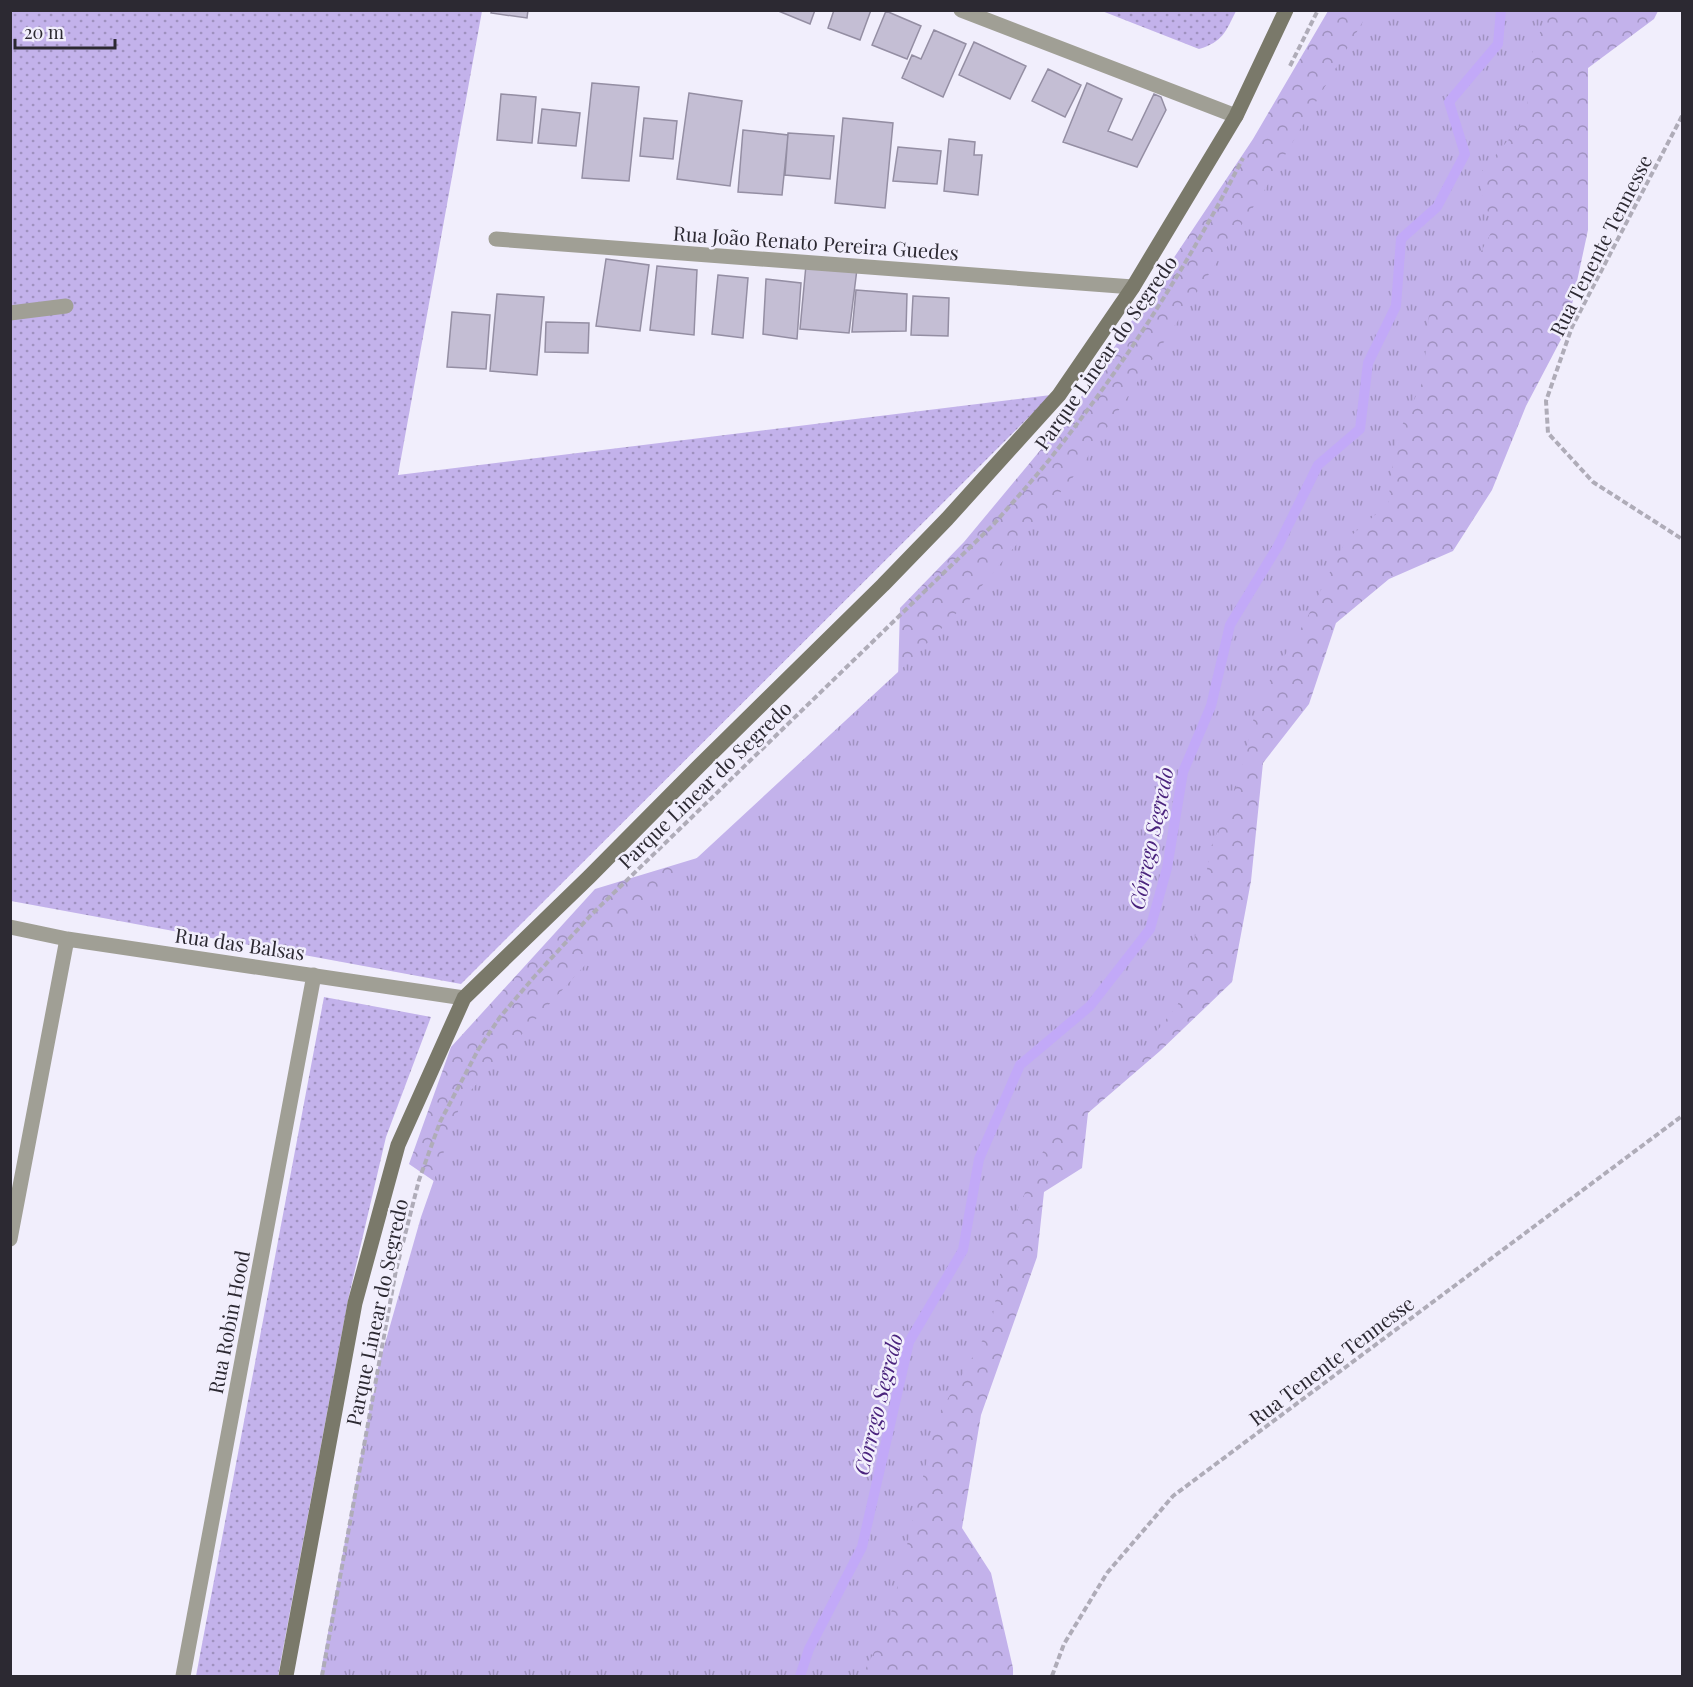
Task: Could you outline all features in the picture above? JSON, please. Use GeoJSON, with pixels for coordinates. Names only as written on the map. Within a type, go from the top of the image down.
{"type":"FeatureCollection","features":[{"type":"Feature","properties":{"kind":"main road"},"geometry":{"type":"LineString","coordinates":[[286,1677],[355,1303],[398,1144],[464,998],[883,585],[947,519],[1059,395],[1133,286],[1236,116],[1286,10]]}},
{"type":"Feature","properties":{"kind":"street"},"geometry":{"type":"LineString","coordinates":[[961,10],[1236,116]]}},
{"type":"Feature","properties":{"kind":"street","name":"Rua João Renato Pereira Guedes"},"geometry":{"type":"LineString","coordinates":[[496,239],[1133,286]]}},
{"type":"Feature","properties":{"kind":"street"},"geometry":{"type":"LineString","coordinates":[[10,313],[66,306]]}},
{"type":"Feature","properties":{"kind":"street","name":"Rua das Balsas"},"geometry":{"type":"LineString","coordinates":[[10,927],[67,939],[464,998]]}},
{"type":"Feature","properties":{"kind":"street"},"geometry":{"type":"LineString","coordinates":[[10,1239],[67,939]]}},
{"type":"Feature","properties":{"kind":"street","name":"Rua Robin Hood"},"geometry":{"type":"LineString","coordinates":[[183,1677],[314,975]]}},
{"type":"Feature","properties":{"kind":"path"},"geometry":{"type":"LineString","coordinates":[[1289,68],[1318,10]]}},
{"type":"Feature","properties":{"kind":"path","name":"Rua Tenente Tennesse"},"geometry":{"type":"LineString","coordinates":[[1683,117],[1572,327],[1546,401],[1548,433],[1593,482],[1683,539]]}},
{"type":"Feature","properties":{"kind":"path","name":"Parque Linear do Segredo"},"geometry":{"type":"LineString","coordinates":[[322,1677],[396,1270],[419,1180],[440,1122],[478,1050],[500,1017],[591,915],[993,525],[1052,456],[1097,397],[1176,280],[1248,149]]}},
{"type":"Feature","properties":{"kind":"path","name":"Rua Tenente Tennesse"},"geometry":{"type":"LineString","coordinates":[[1052,1677],[1064,1644],[1107,1574],[1173,1496],[1683,1116]]}},
{"type":"Feature","properties":{"kind":"green space"},"geometry":{"type":"Polygon","coordinates":[[[10,11],[482,11],[398,475],[1051,395],[461,984],[11,901],[10,11]]]}},
{"type":"Feature","properties":{"kind":"green space"},"geometry":{"type":"Polygon","coordinates":[[[1102,11],[1236,11],[1219,39],[1199,49],[1102,11]]]}},
{"type":"Feature","properties":{"kind":"green space"},"geometry":{"type":"Polygon","coordinates":[[[1328,11],[1658,11],[1654,19],[1588,68],[1588,230],[1567,328],[1526,406],[1492,490],[1453,551],[1389,579],[1336,623],[1309,704],[1263,763],[1251,881],[1232,982],[1160,1051],[1088,1113],[1082,1168],[1044,1192],[1037,1257],[981,1415],[962,1528],[991,1573],[1013,1676],[727,1676],[463,1201],[409,1164],[451,1047],[595,889],[707,855],[897,715],[900,608],[964,542],[1067,418],[1253,139],[1328,11]]]}},
{"type":"Feature","properties":{"kind":"green space"},"geometry":{"type":"Polygon","coordinates":[[[1369,11],[1551,11],[1533,46],[1526,119],[1477,177],[1493,229],[1465,282],[1429,314],[1423,381],[1396,438],[1388,504],[1346,540],[1306,620],[1258,700],[1239,781],[1211,847],[1194,943],[1178,1004],[1118,1081],[1048,1140],[1007,1234],[991,1326],[937,1417],[889,1622],[862,1676],[320,1676],[376,1375],[421,1217],[462,1100],[606,942],[911,660],[975,594],[1079,470],[1264,191],[1369,11]]]}},
{"type":"Feature","properties":{"kind":"green space"},"geometry":{"type":"Polygon","coordinates":[[[324,997],[431,1017],[386,1137],[348,1300],[278,1676],[196,1676],[324,997]]]}},
{"type":"Feature","properties":{"kind":"building"},"geometry":{"type":"Polygon","coordinates":[[[492,10],[528,10],[527,18],[491,13],[492,10]]]}},
{"type":"Feature","properties":{"kind":"building"},"geometry":{"type":"Polygon","coordinates":[[[776,10],[815,10],[810,24],[776,10]]]}},
{"type":"Feature","properties":{"kind":"building"},"geometry":{"type":"Polygon","coordinates":[[[834,10],[871,10],[860,40],[828,28],[834,10]]]}},
{"type":"Feature","properties":{"kind":"building"},"geometry":{"type":"Polygon","coordinates":[[[886,11],[921,26],[907,59],[872,45],[886,11]]]}},
{"type":"Feature","properties":{"kind":"building"},"geometry":{"type":"Polygon","coordinates":[[[934,30],[966,44],[943,97],[902,78],[912,55],[921,59],[934,30]]]}},
{"type":"Feature","properties":{"kind":"building"},"geometry":{"type":"Polygon","coordinates":[[[974,42],[1026,66],[1010,99],[959,75],[974,42]]]}},
{"type":"Feature","properties":{"kind":"building"},"geometry":{"type":"Polygon","coordinates":[[[1048,69],[1081,85],[1065,117],[1032,101],[1048,69]]]}},
{"type":"Feature","properties":{"kind":"building"},"geometry":{"type":"Polygon","coordinates":[[[592,83],[639,87],[629,181],[582,178],[592,83]]]}},
{"type":"Feature","properties":{"kind":"building"},"geometry":{"type":"Polygon","coordinates":[[[1087,83],[1122,99],[1108,131],[1132,140],[1154,94],[1161,97],[1166,110],[1137,167],[1063,142],[1087,83]]]}},
{"type":"Feature","properties":{"kind":"building"},"geometry":{"type":"Polygon","coordinates":[[[689,93],[742,101],[730,186],[677,179],[689,93]]]}},
{"type":"Feature","properties":{"kind":"building"},"geometry":{"type":"Polygon","coordinates":[[[501,94],[536,97],[532,143],[497,140],[501,94]]]}},
{"type":"Feature","properties":{"kind":"building"},"geometry":{"type":"Polygon","coordinates":[[[542,109],[580,113],[576,146],[538,143],[542,109]]]}},
{"type":"Feature","properties":{"kind":"building"},"geometry":{"type":"Polygon","coordinates":[[[644,118],[677,121],[673,159],[640,156],[644,118]]]}},
{"type":"Feature","properties":{"kind":"building"},"geometry":{"type":"Polygon","coordinates":[[[843,118],[893,123],[885,208],[835,203],[843,118]]]}},
{"type":"Feature","properties":{"kind":"building"},"geometry":{"type":"Polygon","coordinates":[[[743,130],[788,135],[782,195],[738,192],[743,130]]]}},
{"type":"Feature","properties":{"kind":"building"},"geometry":{"type":"Polygon","coordinates":[[[788,133],[834,136],[830,179],[785,175],[788,133]]]}},
{"type":"Feature","properties":{"kind":"building"},"geometry":{"type":"Polygon","coordinates":[[[949,139],[975,142],[974,155],[982,155],[978,195],[944,191],[949,139]]]}},
{"type":"Feature","properties":{"kind":"building"},"geometry":{"type":"Polygon","coordinates":[[[898,147],[941,151],[937,184],[893,181],[898,147]]]}},
{"type":"Feature","properties":{"kind":"building"},"geometry":{"type":"Polygon","coordinates":[[[606,259],[649,265],[640,331],[596,326],[606,259]]]}},
{"type":"Feature","properties":{"kind":"building"},"geometry":{"type":"Polygon","coordinates":[[[806,265],[857,269],[849,333],[800,329],[806,265]]]}},
{"type":"Feature","properties":{"kind":"building"},"geometry":{"type":"Polygon","coordinates":[[[657,266],[697,270],[694,335],[650,330],[657,266]]]}},
{"type":"Feature","properties":{"kind":"building"},"geometry":{"type":"Polygon","coordinates":[[[718,275],[748,278],[743,338],[712,334],[718,275]]]}},
{"type":"Feature","properties":{"kind":"building"},"geometry":{"type":"Polygon","coordinates":[[[766,279],[801,283],[797,339],[763,334],[766,279]]]}},
{"type":"Feature","properties":{"kind":"building"},"geometry":{"type":"Polygon","coordinates":[[[856,290],[907,294],[906,331],[852,332],[856,290]]]}},
{"type":"Feature","properties":{"kind":"building"},"geometry":{"type":"Polygon","coordinates":[[[497,294],[544,297],[537,375],[490,371],[497,294]]]}},
{"type":"Feature","properties":{"kind":"building"},"geometry":{"type":"Polygon","coordinates":[[[913,296],[949,298],[948,336],[911,335],[913,296]]]}},
{"type":"Feature","properties":{"kind":"building"},"geometry":{"type":"Polygon","coordinates":[[[452,312],[490,315],[486,369],[447,367],[452,312]]]}},
{"type":"Feature","properties":{"kind":"building"},"geometry":{"type":"Polygon","coordinates":[[[546,322],[589,323],[588,353],[545,352],[546,322]]]}},
{"type":"Feature","properties":{"kind":"waterway","name":"Córrego Segredo"},"geometry":{"type":"LineString","coordinates":[[800,1676],[809,1649],[862,1547],[909,1342],[963,1250],[979,1159],[1020,1065],[1090,1006],[1150,929],[1167,868],[1183,772],[1211,706],[1230,625],[1278,546],[1318,465],[1360,429],[1368,363],[1396,306],[1401,239],[1437,207],[1465,154],[1449,102],[1498,44],[1501,10]]}}]}
